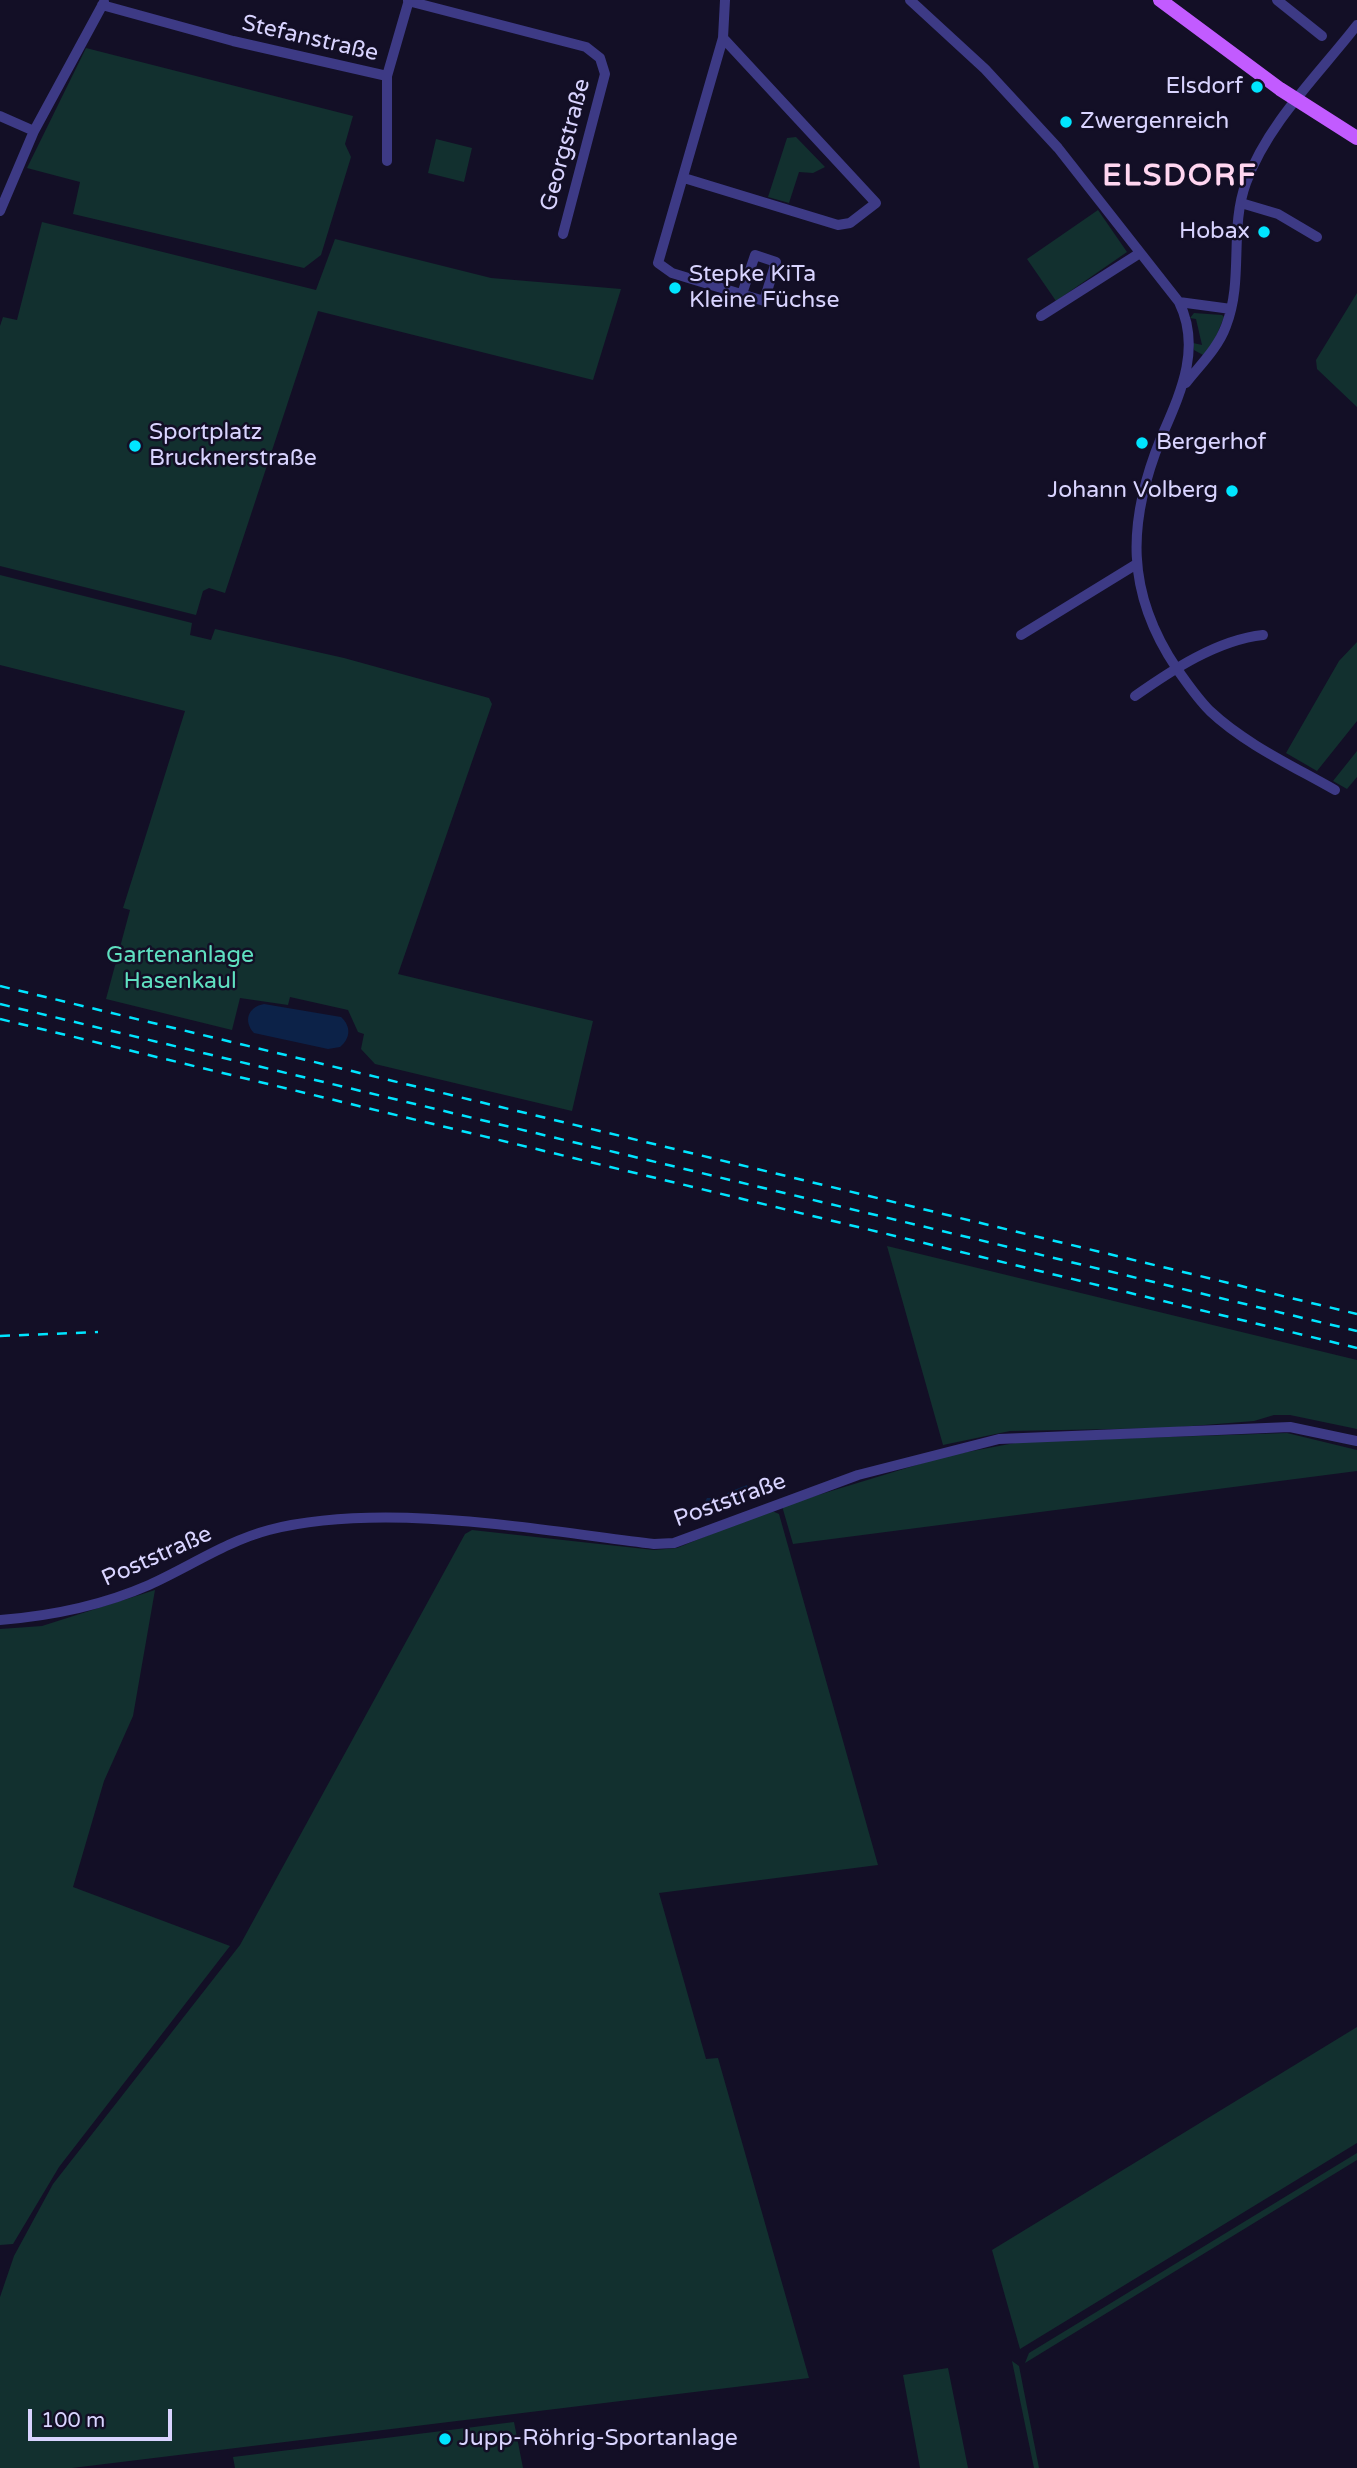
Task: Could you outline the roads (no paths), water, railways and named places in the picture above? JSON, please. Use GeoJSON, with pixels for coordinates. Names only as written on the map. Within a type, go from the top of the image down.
{"type":"FeatureCollection","features":[{"type":"Feature","properties":{"kind":"main road"},"geometry":{"type":"LineString","coordinates":[[1160,0],[1297,101],[1357,138]]}},
{"type":"Feature","properties":{"kind":"street"},"geometry":{"type":"LineString","coordinates":[[725,0],[723,38],[659,257],[662,269],[764,301],[776,262],[755,255],[742,294]]}},
{"type":"Feature","properties":{"kind":"street"},"geometry":{"type":"LineString","coordinates":[[910,0],[985,69],[1058,148],[1179,302],[1186,319],[1189,347],[1182,389],[1142,493],[1135,565],[1138,581],[1160,643],[1201,701],[1229,726],[1335,789]]}},
{"type":"Feature","properties":{"kind":"street"},"geometry":{"type":"LineString","coordinates":[[1277,0],[1322,36]]}},
{"type":"Feature","properties":{"kind":"street"},"geometry":{"type":"LineString","coordinates":[[387,161],[387,76],[409,1]]}},
{"type":"Feature","properties":{"kind":"street","name":"Georgstraße"},"geometry":{"type":"LineString","coordinates":[[409,1],[586,47],[600,58],[605,74],[563,234]]}},
{"type":"Feature","properties":{"kind":"street"},"geometry":{"type":"LineString","coordinates":[[0,211],[34,131],[103,3]]}},
{"type":"Feature","properties":{"kind":"street","name":"Stefanstraße"},"geometry":{"type":"LineString","coordinates":[[103,3],[233,41],[387,76]]}},
{"type":"Feature","properties":{"kind":"street"},"geometry":{"type":"LineString","coordinates":[[1182,389],[1221,338],[1231,309],[1244,186],[1259,155],[1297,101],[1357,25]]}},
{"type":"Feature","properties":{"kind":"street"},"geometry":{"type":"LineString","coordinates":[[684,178],[838,225],[850,223],[876,203],[723,38]]}},
{"type":"Feature","properties":{"kind":"street"},"geometry":{"type":"LineString","coordinates":[[0,116],[34,131]]}},
{"type":"Feature","properties":{"kind":"street"},"geometry":{"type":"LineString","coordinates":[[1241,204],[1278,214],[1317,237]]}},
{"type":"Feature","properties":{"kind":"street"},"geometry":{"type":"LineString","coordinates":[[1041,316],[1140,253]]}},
{"type":"Feature","properties":{"kind":"street"},"geometry":{"type":"LineString","coordinates":[[1179,302],[1231,309]]}},
{"type":"Feature","properties":{"kind":"street"},"geometry":{"type":"LineString","coordinates":[[1021,635],[1135,565]]}},
{"type":"Feature","properties":{"kind":"street"},"geometry":{"type":"LineString","coordinates":[[1135,696],[1176,667],[1246,637],[1263,635]]}},
{"type":"Feature","properties":{"kind":"street","name":"Poststraße"},"geometry":{"type":"LineString","coordinates":[[0,1620],[40,1617],[95,1605],[147,1586],[265,1531],[307,1522],[344,1519],[467,1522],[654,1544],[674,1543],[858,1475],[999,1439],[1290,1427],[1357,1441]]}},
{"type":"Feature","properties":{"kind":"water"},"geometry":{"type":"Polygon","coordinates":[[[264,1004],[341,1017],[347,1024],[348,1036],[340,1047],[328,1049],[254,1033],[249,1024],[249,1015],[254,1008],[264,1004]]]}},
{"type":"Feature","properties":{"kind":"water"},"geometry":{"type":"Polygon","coordinates":[[[747,1485],[749,1492],[740,1498],[719,1505],[709,1506],[705,1502],[707,1498],[722,1498],[747,1485]]]}},
{"type":"Feature","properties":{"kind":"railway"},"geometry":{"type":"LineString","coordinates":[[0,986],[1357,1314]]}},
{"type":"Feature","properties":{"kind":"railway"},"geometry":{"type":"LineString","coordinates":[[0,1004],[1357,1331]]}},
{"type":"Feature","properties":{"kind":"railway"},"geometry":{"type":"LineString","coordinates":[[0,1019],[1357,1348]]}},
{"type":"Feature","properties":{"kind":"railway"},"geometry":{"type":"LineString","coordinates":[[0,1336],[98,1332]]}},
{"type":"Feature","properties":{"kind":"place","name":"Elsdorf"},"geometry":{"type":"Point","coordinates":[1257,87]}},
{"type":"Feature","properties":{"kind":"place","name":"Zwergenreich"},"geometry":{"type":"Point","coordinates":[1066,122]}},
{"type":"Feature","properties":{"kind":"place","name":"Hobax"},"geometry":{"type":"Point","coordinates":[1264,232]}},
{"type":"Feature","properties":{"kind":"place","name":"Stepke KiTa Kleine Füchse"},"geometry":{"type":"Point","coordinates":[675,288]}},
{"type":"Feature","properties":{"kind":"place","name":"Bergerhof"},"geometry":{"type":"Point","coordinates":[1142,443]}},
{"type":"Feature","properties":{"kind":"place","name":"Sportplatz Brucknerstraße"},"geometry":{"type":"Point","coordinates":[135,446]}},
{"type":"Feature","properties":{"kind":"place","name":"Johann Volberg"},"geometry":{"type":"Point","coordinates":[1232,491]}},
{"type":"Feature","properties":{"kind":"place","name":"Jupp-Röhrig-Sportanlage"},"geometry":{"type":"Point","coordinates":[445,2439]}},
{"type":"Feature","properties":{"kind":"district","name":"ELSDORF"},"geometry":{"type":"Point","coordinates":[1180,177]}},
{"type":"Feature","properties":{"kind":"park label","name":"Gartenanlage Hasenkaul"},"geometry":{"type":"Point","coordinates":[180,969]}}]}
